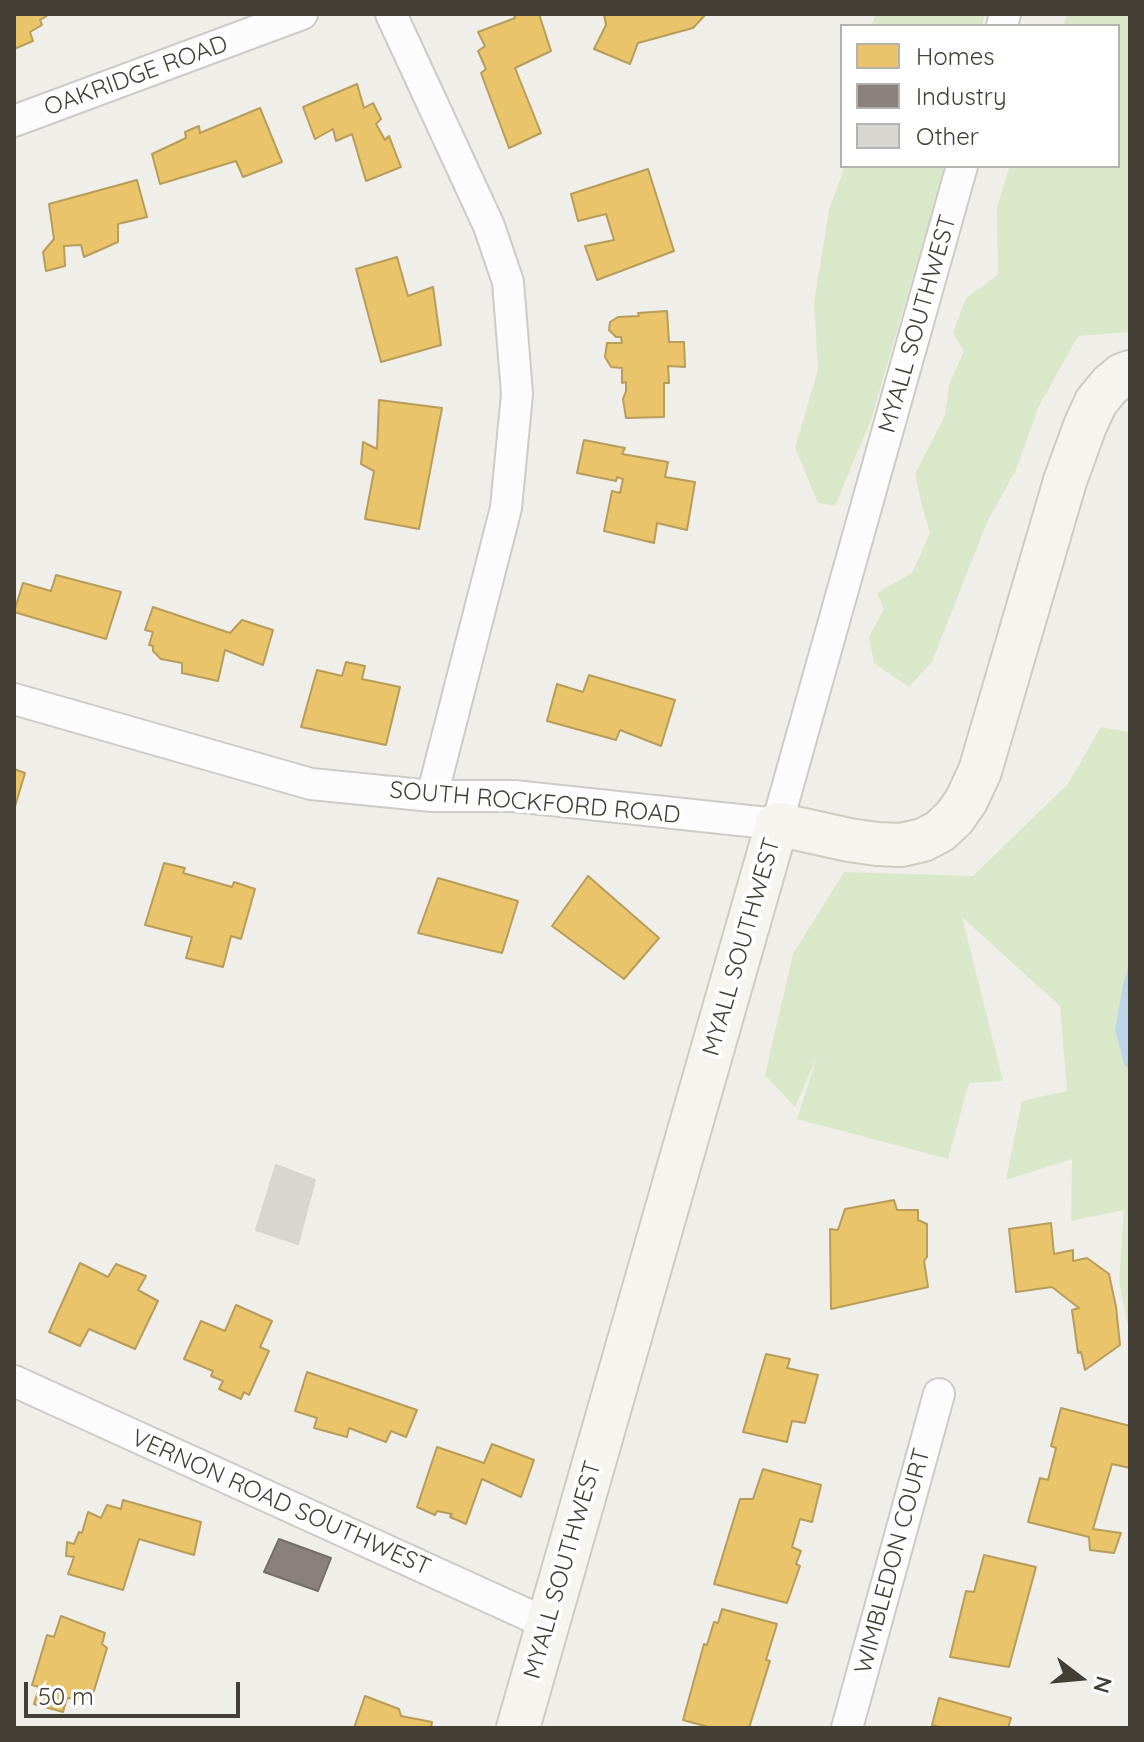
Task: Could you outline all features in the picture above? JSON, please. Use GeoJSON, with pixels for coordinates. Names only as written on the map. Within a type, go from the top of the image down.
{"type":"FeatureCollection","features":[{"type":"Feature","properties":{"kind":"street","name":"OAKRIDGE ROAD"},"geometry":{"type":"LineString","coordinates":[[14,121],[302,14]]}},
{"type":"Feature","properties":{"kind":"street"},"geometry":{"type":"LineString","coordinates":[[391,14],[489,226],[508,282],[517,394],[506,508],[432,796]]}},
{"type":"Feature","properties":{"kind":"street","name":"MYALL SOUTHWEST"},"geometry":{"type":"LineString","coordinates":[[518,1728],[961,168]]}},
{"type":"Feature","properties":{"kind":"street","name":"SOUTH ROCKFORD ROAD"},"geometry":{"type":"LineString","coordinates":[[14,699],[311,784],[432,796],[514,796],[777,824],[877,844],[901,845],[923,840],[940,831],[954,818],[980,771],[1065,481],[1085,426],[1096,402],[1110,385],[1130,372]]}},
{"type":"Feature","properties":{"kind":"street","name":"VERNON ROAD SOUTHWEST"},"geometry":{"type":"LineString","coordinates":[[16,1390],[548,1624]]}},
{"type":"Feature","properties":{"kind":"street","name":"WIMBLEDON COURT"},"geometry":{"type":"LineString","coordinates":[[847,1728],[939,1394]]}},
{"type":"Feature","properties":{"kind":"green space"},"geometry":{"type":"Polygon","coordinates":[[[876,14],[985,14],[982,24],[872,24],[876,14]]]}},
{"type":"Feature","properties":{"kind":"green space"},"geometry":{"type":"Polygon","coordinates":[[[1068,14],[1130,14],[1130,332],[1078,336],[1038,408],[1016,470],[987,522],[932,662],[909,687],[874,663],[869,637],[884,609],[877,593],[912,573],[930,533],[915,474],[945,416],[949,385],[964,351],[953,333],[966,298],[998,275],[997,207],[1009,168],[1120,168],[1120,24],[1063,24],[1068,14]]]}},
{"type":"Feature","properties":{"kind":"green space"},"geometry":{"type":"Polygon","coordinates":[[[844,168],[944,168],[871,420],[835,506],[818,503],[795,448],[818,370],[814,303],[829,210],[844,168]]]}},
{"type":"Feature","properties":{"kind":"green space"},"geometry":{"type":"Polygon","coordinates":[[[1101,727],[1130,732],[1130,1335],[1119,1281],[1124,1210],[1071,1221],[1072,1159],[1006,1180],[1022,1101],[1067,1091],[1060,1006],[962,917],[1003,1081],[969,1083],[948,1159],[797,1119],[817,1057],[795,1107],[765,1075],[793,954],[844,872],[973,876],[1068,784],[1101,727]]]}},
{"type":"Feature","properties":{"kind":"water"},"geometry":{"type":"Polygon","coordinates":[[[1130,961],[1130,1070],[1125,1066],[1115,1030],[1130,961]]]}},
{"type":"Feature","properties":{"kind":"building: Homes"},"geometry":{"type":"Polygon","coordinates":[[[14,14],[50,14],[40,20],[42,25],[30,32],[33,41],[14,49],[14,14]]]}},
{"type":"Feature","properties":{"kind":"building: Homes"},"geometry":{"type":"Polygon","coordinates":[[[514,14],[539,14],[551,51],[515,68],[541,133],[509,148],[481,73],[486,69],[478,51],[485,46],[478,32],[515,18],[514,14]]]}},
{"type":"Feature","properties":{"kind":"building: Homes"},"geometry":{"type":"Polygon","coordinates":[[[604,14],[706,14],[693,28],[638,43],[630,64],[594,49],[606,25],[604,14]]]}},
{"type":"Feature","properties":{"kind":"building: Homes"},"geometry":{"type":"Polygon","coordinates":[[[357,84],[364,108],[373,103],[381,119],[376,124],[385,140],[389,136],[401,167],[366,181],[352,134],[336,141],[333,129],[315,139],[303,107],[357,84]]]}},
{"type":"Feature","properties":{"kind":"building: Homes"},"geometry":{"type":"Polygon","coordinates":[[[260,108],[282,162],[243,177],[236,161],[160,184],[152,154],[186,138],[185,132],[199,126],[200,133],[260,108]]]}},
{"type":"Feature","properties":{"kind":"building: Homes"},"geometry":{"type":"Polygon","coordinates":[[[648,169],[674,251],[597,280],[585,246],[614,240],[606,214],[578,221],[571,194],[648,169]]]}},
{"type":"Feature","properties":{"kind":"building: Homes"},"geometry":{"type":"Polygon","coordinates":[[[137,180],[147,217],[118,224],[118,242],[84,257],[81,245],[64,246],[65,266],[46,271],[43,252],[54,239],[49,204],[137,180]]]}},
{"type":"Feature","properties":{"kind":"building: Homes"},"geometry":{"type":"Polygon","coordinates":[[[397,257],[408,296],[433,287],[441,345],[381,362],[356,269],[397,257]]]}},
{"type":"Feature","properties":{"kind":"building: Homes"},"geometry":{"type":"Polygon","coordinates":[[[667,311],[669,342],[684,342],[685,367],[668,366],[669,383],[664,383],[664,417],[626,418],[623,399],[626,382],[622,383],[622,368],[611,367],[605,357],[607,343],[622,343],[621,337],[616,337],[609,330],[610,322],[618,317],[639,316],[638,313],[667,311]]]}},
{"type":"Feature","properties":{"kind":"building: Homes"},"geometry":{"type":"Polygon","coordinates":[[[379,400],[442,408],[419,529],[365,519],[374,471],[361,464],[363,442],[377,449],[379,400]]]}},
{"type":"Feature","properties":{"kind":"building: Homes"},"geometry":{"type":"Polygon","coordinates":[[[584,440],[625,448],[622,454],[668,462],[665,477],[695,482],[687,530],[657,523],[654,543],[604,531],[612,491],[620,493],[623,479],[617,477],[616,481],[577,473],[584,440]]]}},
{"type":"Feature","properties":{"kind":"building: Homes"},"geometry":{"type":"Polygon","coordinates":[[[56,575],[121,592],[106,639],[14,612],[23,583],[51,591],[56,575]]]}},
{"type":"Feature","properties":{"kind":"building: Homes"},"geometry":{"type":"Polygon","coordinates":[[[153,607],[230,633],[242,620],[273,630],[263,665],[225,650],[218,681],[182,673],[182,663],[161,659],[149,645],[153,632],[145,630],[153,607]]]}},
{"type":"Feature","properties":{"kind":"building: Homes"},"geometry":{"type":"Polygon","coordinates":[[[346,662],[365,666],[362,679],[400,687],[386,745],[301,727],[317,670],[342,676],[346,662]]]}},
{"type":"Feature","properties":{"kind":"building: Homes"},"geometry":{"type":"Polygon","coordinates":[[[589,675],[675,700],[661,746],[620,730],[616,740],[547,721],[557,684],[583,692],[589,675]]]}},
{"type":"Feature","properties":{"kind":"building: Homes"},"geometry":{"type":"Polygon","coordinates":[[[14,769],[25,773],[14,810],[14,769]]]}},
{"type":"Feature","properties":{"kind":"building: Homes"},"geometry":{"type":"Polygon","coordinates":[[[164,863],[185,868],[183,873],[232,887],[234,882],[255,889],[241,939],[231,936],[223,967],[186,958],[192,937],[145,925],[164,863]]]}},
{"type":"Feature","properties":{"kind":"building: Homes"},"geometry":{"type":"Polygon","coordinates":[[[588,876],[659,938],[624,979],[552,926],[588,876]]]}},
{"type":"Feature","properties":{"kind":"building: Homes"},"geometry":{"type":"Polygon","coordinates":[[[438,878],[518,901],[502,953],[418,933],[438,878]]]}},
{"type":"Feature","properties":{"kind":"building: Homes"},"geometry":{"type":"Polygon","coordinates":[[[894,1200],[897,1210],[918,1210],[918,1220],[927,1224],[927,1257],[924,1261],[928,1287],[831,1309],[830,1229],[838,1230],[845,1209],[894,1200]]]}},
{"type":"Feature","properties":{"kind":"building: Homes"},"geometry":{"type":"Polygon","coordinates":[[[1051,1223],[1054,1254],[1073,1250],[1073,1261],[1087,1258],[1109,1274],[1120,1345],[1085,1370],[1081,1352],[1078,1353],[1072,1310],[1079,1308],[1052,1287],[1016,1292],[1009,1229],[1051,1223]]]}},
{"type":"Feature","properties":{"kind":"building: Homes"},"geometry":{"type":"Polygon","coordinates":[[[80,1263],[108,1277],[116,1264],[146,1276],[138,1290],[158,1301],[135,1349],[89,1329],[80,1346],[49,1332],[80,1263]]]}},
{"type":"Feature","properties":{"kind":"building: Homes"},"geometry":{"type":"Polygon","coordinates":[[[236,1305],[272,1321],[260,1347],[269,1351],[249,1395],[244,1392],[241,1399],[219,1389],[223,1381],[211,1376],[213,1371],[184,1359],[201,1321],[225,1331],[236,1305]]]}},
{"type":"Feature","properties":{"kind":"building: Homes"},"geometry":{"type":"Polygon","coordinates":[[[766,1354],[790,1359],[787,1368],[818,1375],[805,1423],[792,1421],[787,1442],[743,1432],[766,1354]]]}},
{"type":"Feature","properties":{"kind":"building: Homes"},"geometry":{"type":"Polygon","coordinates":[[[307,1372],[417,1410],[406,1437],[391,1431],[386,1442],[349,1428],[347,1437],[314,1428],[317,1418],[295,1411],[307,1372]]]}},
{"type":"Feature","properties":{"kind":"building: Homes"},"geometry":{"type":"Polygon","coordinates":[[[1061,1408],[1130,1426],[1130,1468],[1112,1464],[1093,1529],[1121,1533],[1114,1553],[1090,1550],[1089,1537],[1028,1522],[1040,1478],[1048,1480],[1056,1448],[1051,1446],[1061,1408]]]}},
{"type":"Feature","properties":{"kind":"building: Homes"},"geometry":{"type":"Polygon","coordinates":[[[492,1444],[534,1460],[521,1497],[482,1479],[466,1524],[450,1517],[452,1514],[437,1511],[435,1515],[417,1507],[437,1447],[484,1463],[492,1444]]]}},
{"type":"Feature","properties":{"kind":"building: Homes"},"geometry":{"type":"Polygon","coordinates":[[[763,1469],[821,1485],[812,1522],[800,1519],[792,1547],[801,1551],[796,1564],[800,1566],[787,1603],[714,1584],[740,1499],[753,1499],[763,1469]]]}},
{"type":"Feature","properties":{"kind":"building: Homes"},"geometry":{"type":"Polygon","coordinates":[[[123,1500],[201,1522],[194,1555],[139,1539],[123,1590],[68,1574],[74,1557],[66,1556],[67,1542],[74,1544],[79,1532],[82,1533],[88,1512],[101,1518],[107,1505],[121,1509],[123,1500]]]}},
{"type":"Feature","properties":{"kind":"building: Homes"},"geometry":{"type":"Polygon","coordinates":[[[984,1555],[1036,1567],[1009,1667],[950,1657],[966,1591],[974,1592],[984,1555]]]}},
{"type":"Feature","properties":{"kind":"building: Homes"},"geometry":{"type":"Polygon","coordinates":[[[722,1609],[777,1624],[766,1660],[770,1661],[749,1728],[712,1728],[683,1720],[704,1644],[707,1645],[722,1609]]]}},
{"type":"Feature","properties":{"kind":"building: Homes"},"geometry":{"type":"Polygon","coordinates":[[[61,1616],[105,1633],[102,1644],[107,1648],[93,1694],[88,1692],[86,1699],[67,1698],[63,1712],[34,1704],[39,1687],[32,1685],[47,1635],[54,1637],[61,1616]]]}},
{"type":"Feature","properties":{"kind":"building: Homes"},"geometry":{"type":"Polygon","coordinates":[[[365,1696],[399,1709],[401,1716],[432,1722],[431,1728],[354,1728],[365,1696]]]}},
{"type":"Feature","properties":{"kind":"building: Homes"},"geometry":{"type":"Polygon","coordinates":[[[939,1698],[1011,1718],[1008,1728],[943,1728],[932,1725],[939,1698]]]}},
{"type":"Feature","properties":{"kind":"building: Industry"},"geometry":{"type":"Polygon","coordinates":[[[279,1539],[331,1558],[318,1591],[264,1572],[279,1539]]]}},
{"type":"Feature","properties":{"kind":"building: Other"},"geometry":{"type":"Polygon","coordinates":[[[276,1165],[315,1180],[298,1244],[256,1230],[276,1165]]]}}]}
